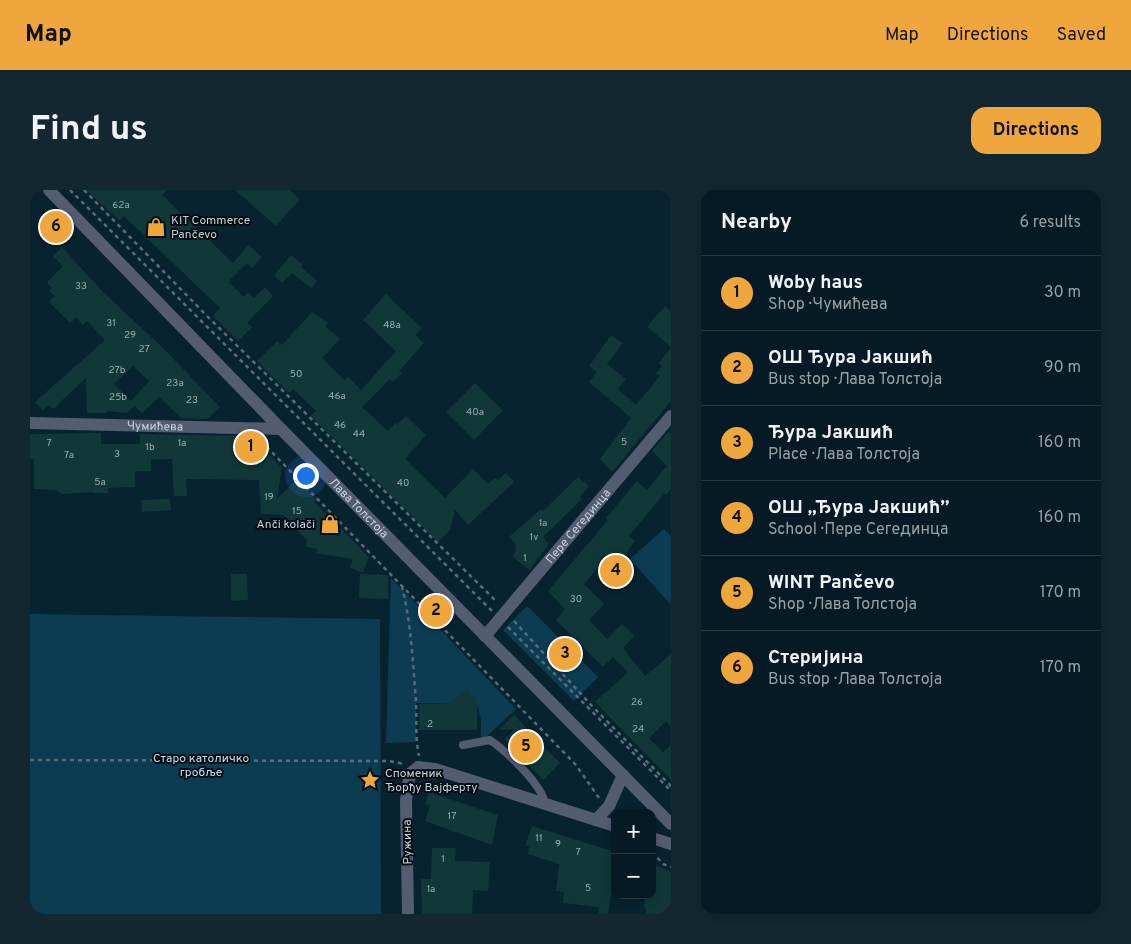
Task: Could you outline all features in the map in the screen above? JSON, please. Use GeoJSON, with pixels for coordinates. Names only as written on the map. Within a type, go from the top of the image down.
{"type":"FeatureCollection","features":[{"type":"Feature","properties":{"kind":"street","name":"Лава Толстоја"},"geometry":{"type":"LineString","coordinates":[[54,192],[281,429],[671,824]]}},
{"type":"Feature","properties":{"kind":"street","name":"Пере Сегединца"},"geometry":{"type":"LineString","coordinates":[[485,636],[671,416]]}},
{"type":"Feature","properties":{"kind":"street","name":"Чумићева"},"geometry":{"type":"LineString","coordinates":[[30,423],[281,429]]}},
{"type":"Feature","properties":{"kind":"street"},"geometry":{"type":"LineString","coordinates":[[417,769],[436,769],[611,825]]}},
{"type":"Feature","properties":{"kind":"street","name":"Ружина"},"geometry":{"type":"LineString","coordinates":[[408,914],[406,800],[417,769]]}},
{"type":"Feature","properties":{"kind":"street"},"geometry":{"type":"LineString","coordinates":[[596,820],[609,806],[623,776]]}},
{"type":"Feature","properties":{"kind":"street"},"geometry":{"type":"LineString","coordinates":[[656,839],[671,844]]}},
{"type":"Feature","properties":{"kind":"lane"},"geometry":{"type":"LineString","coordinates":[[463,744],[490,740],[541,791],[545,805]]}},
{"type":"Feature","properties":{"kind":"path"},"geometry":{"type":"LineString","coordinates":[[70,190],[503,615],[671,791]]}},
{"type":"Feature","properties":{"kind":"path"},"geometry":{"type":"LineString","coordinates":[[84,190],[671,786]]}},
{"type":"Feature","properties":{"kind":"path"},"geometry":{"type":"LineString","coordinates":[[248,428],[576,764],[589,787],[609,806]]}},
{"type":"Feature","properties":{"kind":"path"},"geometry":{"type":"LineString","coordinates":[[30,760],[389,761],[417,769],[416,703],[408,610],[401,584]]}},
{"type":"Feature","properties":{"kind":"path"},"geometry":{"type":"LineString","coordinates":[[654,854],[662,864],[671,867]]}},
{"type":"Feature","properties":{"kind":"green space"},"geometry":{"type":"Polygon","coordinates":[[[664,529],[671,536],[671,605],[630,559],[664,529]]]}},
{"type":"Feature","properties":{"kind":"green space"},"geometry":{"type":"Polygon","coordinates":[[[391,578],[516,709],[486,737],[481,737],[481,720],[477,703],[416,703],[416,742],[386,743],[391,578]]]}},
{"type":"Feature","properties":{"kind":"green space"},"geometry":{"type":"Polygon","coordinates":[[[527,606],[598,677],[574,701],[503,630],[527,606]]]}},
{"type":"Feature","properties":{"kind":"green space","name":"Старо католичко гробље"},"geometry":{"type":"Polygon","coordinates":[[[30,614],[380,619],[381,914],[30,914],[30,614]]]}},
{"type":"Feature","properties":{"kind":"building"},"geometry":{"type":"Polygon","coordinates":[[[87,190],[167,190],[162,195],[233,263],[248,245],[262,257],[252,268],[247,263],[228,282],[244,297],[248,292],[254,298],[265,287],[273,296],[247,323],[252,327],[238,341],[213,316],[220,308],[124,216],[119,221],[87,190]]]}},
{"type":"Feature","properties":{"kind":"building"},"geometry":{"type":"Polygon","coordinates":[[[235,190],[290,190],[300,199],[276,226],[235,190]]]}},
{"type":"Feature","properties":{"kind":"building"},"geometry":{"type":"Polygon","coordinates":[[[62,247],[102,291],[162,347],[220,407],[207,419],[181,418],[159,397],[142,413],[135,406],[127,413],[108,411],[106,413],[87,413],[86,378],[53,409],[49,405],[43,410],[35,402],[105,340],[87,321],[83,325],[76,317],[70,323],[49,302],[55,296],[49,291],[52,288],[47,282],[63,266],[53,256],[62,247]],[[133,366],[114,384],[131,401],[149,381],[133,366]]]}},
{"type":"Feature","properties":{"kind":"building"},"geometry":{"type":"Polygon","coordinates":[[[291,255],[317,281],[311,288],[292,273],[282,283],[274,276],[291,255]]]}},
{"type":"Feature","properties":{"kind":"building"},"geometry":{"type":"Polygon","coordinates":[[[386,294],[422,328],[415,335],[424,343],[399,371],[402,374],[393,382],[390,379],[362,407],[388,431],[395,423],[397,425],[406,416],[426,435],[405,459],[445,498],[473,469],[488,484],[495,478],[498,480],[506,473],[514,482],[468,525],[455,510],[450,530],[438,542],[311,416],[316,411],[293,389],[289,393],[257,361],[277,341],[282,345],[312,312],[328,323],[325,326],[340,339],[322,358],[345,380],[348,377],[361,390],[396,351],[363,320],[386,294]]]}},
{"type":"Feature","properties":{"kind":"building"},"geometry":{"type":"Polygon","coordinates":[[[665,306],[671,311],[671,347],[647,327],[665,306]]]}},
{"type":"Feature","properties":{"kind":"building"},"geometry":{"type":"Polygon","coordinates":[[[611,335],[623,343],[607,364],[626,379],[618,389],[636,405],[660,376],[656,373],[662,366],[659,363],[671,348],[671,401],[612,472],[600,459],[631,418],[589,382],[597,372],[589,366],[611,335]]]}},
{"type":"Feature","properties":{"kind":"building"},"geometry":{"type":"Polygon","coordinates":[[[475,383],[503,410],[474,440],[446,412],[475,383]]]}},
{"type":"Feature","properties":{"kind":"building"},"geometry":{"type":"Polygon","coordinates":[[[668,432],[671,434],[671,489],[666,495],[664,494],[629,536],[635,541],[617,566],[607,557],[584,584],[604,604],[589,620],[607,639],[622,624],[635,636],[623,648],[645,676],[671,654],[671,727],[666,721],[649,738],[663,752],[671,745],[671,780],[595,702],[628,672],[613,657],[603,667],[556,620],[565,609],[548,591],[608,520],[606,518],[637,481],[647,490],[667,466],[652,451],[668,432]]]}},
{"type":"Feature","properties":{"kind":"building"},"geometry":{"type":"Polygon","coordinates":[[[101,433],[101,444],[140,444],[140,434],[252,436],[282,468],[277,499],[296,480],[317,500],[314,502],[369,557],[363,573],[350,568],[353,559],[316,553],[317,549],[306,547],[307,540],[283,515],[261,514],[259,480],[186,479],[187,496],[174,496],[172,459],[151,459],[151,471],[135,471],[135,487],[108,488],[108,493],[62,494],[56,490],[34,489],[34,459],[30,459],[30,434],[101,433]]]}},
{"type":"Feature","properties":{"kind":"building"},"geometry":{"type":"Polygon","coordinates":[[[578,477],[589,486],[580,497],[582,499],[543,537],[549,544],[529,570],[512,556],[516,551],[515,543],[509,537],[541,509],[543,511],[578,477]]]}},
{"type":"Feature","properties":{"kind":"building"},"geometry":{"type":"Polygon","coordinates":[[[170,499],[171,510],[142,512],[141,500],[170,499]]]}},
{"type":"Feature","properties":{"kind":"building"},"geometry":{"type":"Polygon","coordinates":[[[231,574],[247,574],[248,600],[231,601],[231,574]]]}},
{"type":"Feature","properties":{"kind":"building"},"geometry":{"type":"Polygon","coordinates":[[[360,574],[388,575],[388,599],[359,598],[360,574]]]}},
{"type":"Feature","properties":{"kind":"building"},"geometry":{"type":"Polygon","coordinates":[[[467,688],[477,700],[477,730],[419,730],[419,704],[451,703],[467,688]]]}},
{"type":"Feature","properties":{"kind":"building"},"geometry":{"type":"Polygon","coordinates":[[[514,715],[560,763],[543,780],[504,739],[515,729],[499,730],[514,715]]]}},
{"type":"Feature","properties":{"kind":"building"},"geometry":{"type":"Polygon","coordinates":[[[429,792],[498,815],[492,845],[425,821],[430,805],[425,804],[429,792]]]}},
{"type":"Feature","properties":{"kind":"building"},"geometry":{"type":"Polygon","coordinates":[[[532,826],[611,851],[611,896],[608,914],[598,914],[599,907],[563,903],[564,892],[556,891],[559,864],[528,854],[529,846],[525,846],[532,826]]]}},
{"type":"Feature","properties":{"kind":"building"},"geometry":{"type":"Polygon","coordinates":[[[432,848],[456,848],[455,861],[490,862],[488,891],[473,890],[472,914],[422,914],[421,879],[431,879],[432,848]]]}},
{"type":"Feature","properties":{"kind":"building"},"geometry":{"type":"Polygon","coordinates":[[[656,866],[671,872],[671,914],[646,914],[646,908],[644,907],[645,899],[656,899],[656,866]]]}},
{"type":"Feature","properties":{"kind":"place","name":"Стеријина"},"geometry":{"type":"Point","coordinates":[56,227]}},
{"type":"Feature","properties":{"kind":"place","name":"KIT Commerce Pančevo"},"geometry":{"type":"Point","coordinates":[156,227]}},
{"type":"Feature","properties":{"kind":"place","name":"Woby haus"},"geometry":{"type":"Point","coordinates":[251,447]}},
{"type":"Feature","properties":{"kind":"place","name":"Anči kolači"},"geometry":{"type":"Point","coordinates":[330,524]}},
{"type":"Feature","properties":{"kind":"place","name":"ОШ „Ђура Јакшић”"},"geometry":{"type":"Point","coordinates":[616,571]}},
{"type":"Feature","properties":{"kind":"place","name":"ОШ Ђура Јакшић"},"geometry":{"type":"Point","coordinates":[436,611]}},
{"type":"Feature","properties":{"kind":"place","name":"Ђура Јакшић"},"geometry":{"type":"Point","coordinates":[565,654]}},
{"type":"Feature","properties":{"kind":"place","name":"WINT Pančevo"},"geometry":{"type":"Point","coordinates":[526,747]}},
{"type":"Feature","properties":{"kind":"place","name":"Споменик Ђорђу Вајферту"},"geometry":{"type":"Point","coordinates":[370,780]}}]}
